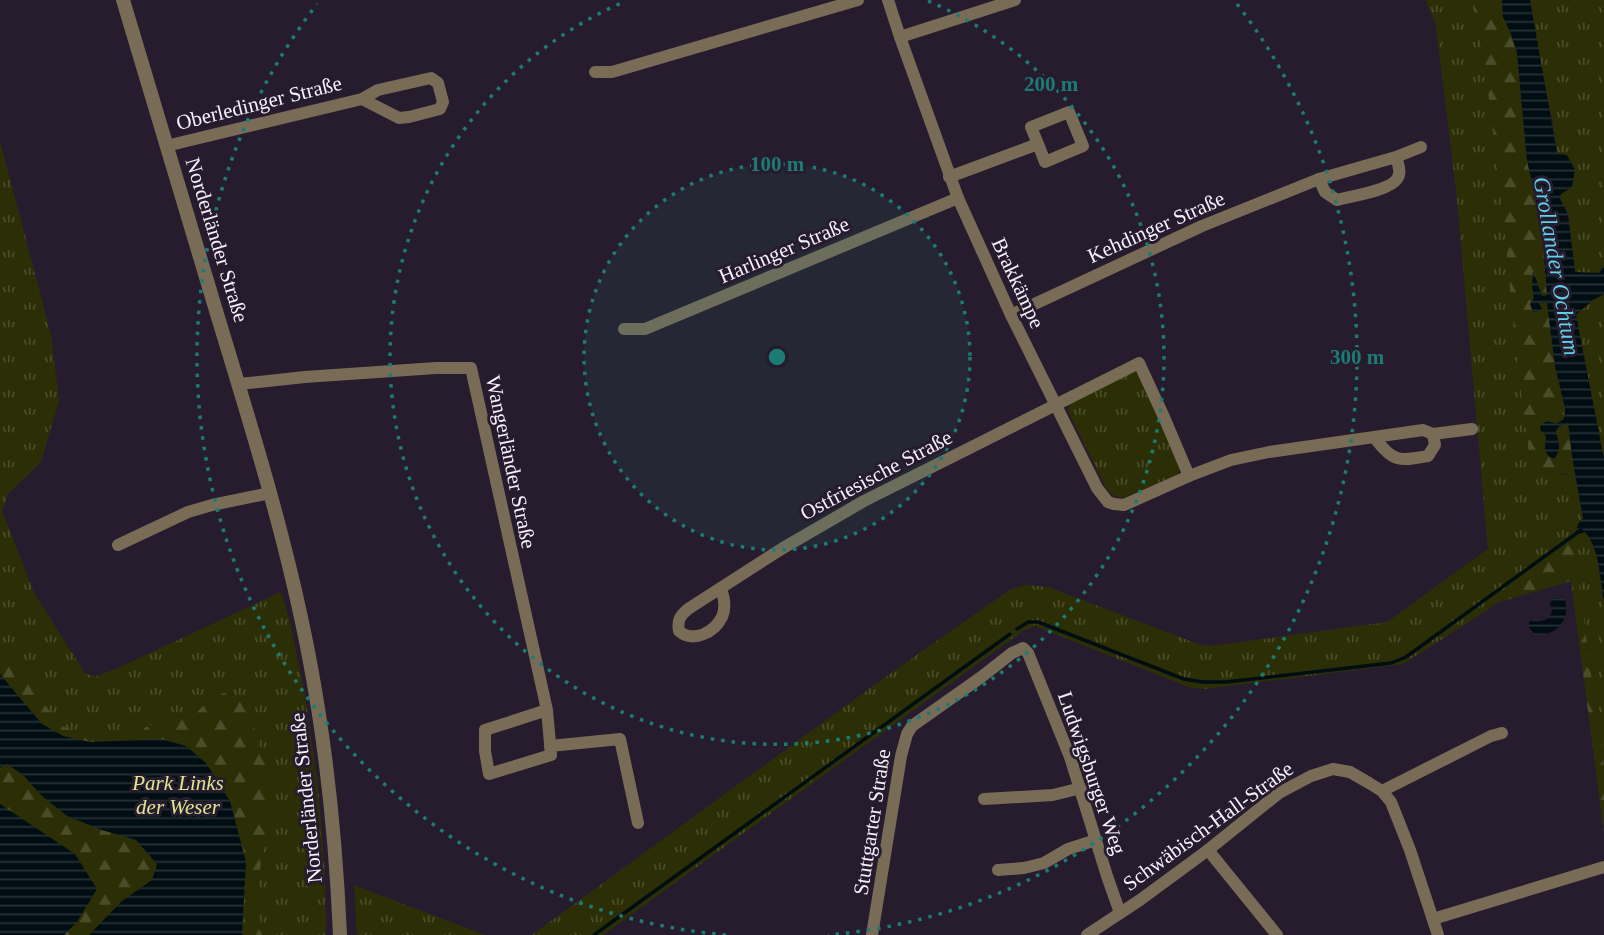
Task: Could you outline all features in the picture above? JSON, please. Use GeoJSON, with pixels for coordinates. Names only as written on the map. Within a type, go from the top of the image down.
{"type":"FeatureCollection","features":[{"type":"Feature","properties":{"kind":"street","name":"Norderländer Straße"},"geometry":{"type":"LineString","coordinates":[[123,0],[239,384],[296,595],[326,762],[340,935]]}},
{"type":"Feature","properties":{"kind":"street"},"geometry":{"type":"LineString","coordinates":[[595,72],[612,72],[858,0]]}},
{"type":"Feature","properties":{"kind":"street","name":"Brakkämpe"},"geometry":{"type":"LineString","coordinates":[[888,0],[958,198],[1054,405],[1097,488],[1108,502],[1124,505],[1189,475]]}},
{"type":"Feature","properties":{"kind":"street"},"geometry":{"type":"LineString","coordinates":[[900,37],[1014,0]]}},
{"type":"Feature","properties":{"kind":"street","name":"Oberledinger Straße"},"geometry":{"type":"LineString","coordinates":[[166,146],[362,99],[378,90],[431,78],[438,83],[443,102],[440,109],[399,118],[362,99]]}},
{"type":"Feature","properties":{"kind":"street"},"geometry":{"type":"LineString","coordinates":[[1069,112],[1083,146],[1045,162],[1038,144],[1031,127],[1069,112]]}},
{"type":"Feature","properties":{"kind":"street"},"geometry":{"type":"LineString","coordinates":[[950,177],[1038,144]]}},
{"type":"Feature","properties":{"kind":"street","name":"Kehdinger Straße"},"geometry":{"type":"LineString","coordinates":[[1011,315],[1202,226],[1319,179],[1420,147]]}},
{"type":"Feature","properties":{"kind":"street"},"geometry":{"type":"LineString","coordinates":[[1319,179],[1325,192],[1337,200],[1368,192],[1388,186],[1397,180],[1400,172],[1395,157]]}},
{"type":"Feature","properties":{"kind":"street","name":"Harlinger Straße"},"geometry":{"type":"LineString","coordinates":[[624,328],[645,329],[958,198]]}},
{"type":"Feature","properties":{"kind":"street"},"geometry":{"type":"LineString","coordinates":[[1054,405],[1139,363],[1189,475],[1231,460],[1269,452],[1423,430],[1433,434],[1472,429]]}},
{"type":"Feature","properties":{"kind":"street","name":"Wangerländer Straße"},"geometry":{"type":"LineString","coordinates":[[239,384],[436,368],[471,368],[547,710]]}},
{"type":"Feature","properties":{"kind":"street","name":"Ostfriesische Straße"},"geometry":{"type":"LineString","coordinates":[[721,589],[783,548],[864,501],[1054,405]]}},
{"type":"Feature","properties":{"kind":"street"},"geometry":{"type":"LineString","coordinates":[[1375,438],[1392,457],[1406,460],[1428,456],[1435,445],[1433,434]]}},
{"type":"Feature","properties":{"kind":"street"},"geometry":{"type":"LineString","coordinates":[[118,545],[188,512],[270,493]]}},
{"type":"Feature","properties":{"kind":"street","name":"Ludwigsburger Weg"},"geometry":{"type":"LineString","coordinates":[[1023,648],[1028,653],[1070,757],[1120,914]]}},
{"type":"Feature","properties":{"kind":"street","name":"Stuttgarter Straße"},"geometry":{"type":"LineString","coordinates":[[872,935],[906,734],[912,726],[1012,653],[1023,648]]}},
{"type":"Feature","properties":{"kind":"street"},"geometry":{"type":"LineString","coordinates":[[547,710],[551,755],[489,774],[485,730],[547,710]]}},
{"type":"Feature","properties":{"kind":"street"},"geometry":{"type":"LineString","coordinates":[[1438,935],[1393,806],[1382,791],[1502,733]]}},
{"type":"Feature","properties":{"kind":"street"},"geometry":{"type":"LineString","coordinates":[[550,746],[620,739],[638,823]]}},
{"type":"Feature","properties":{"kind":"street","name":"Schwäbisch-Hall-Straße"},"geometry":{"type":"LineString","coordinates":[[1093,934],[1279,793],[1299,781],[1333,769],[1350,772],[1382,791]]}},
{"type":"Feature","properties":{"kind":"street"},"geometry":{"type":"LineString","coordinates":[[985,799],[1053,795],[1081,788]]}},
{"type":"Feature","properties":{"kind":"street"},"geometry":{"type":"LineString","coordinates":[[998,870],[1044,863],[1068,849],[1096,840]]}},
{"type":"Feature","properties":{"kind":"street"},"geometry":{"type":"LineString","coordinates":[[1208,849],[1277,935]]}},
{"type":"Feature","properties":{"kind":"street"},"geometry":{"type":"LineString","coordinates":[[1433,919],[1604,866]]}},
{"type":"Feature","properties":{"kind":"green space"},"geometry":{"type":"Polygon","coordinates":[[[1426,0],[1472,0],[1482,43],[1531,470],[1575,476],[1583,518],[1578,524],[1592,540],[1597,558],[1604,602],[1604,767],[1574,549],[1570,543],[1489,609],[1403,664],[1205,689],[1191,688],[1035,626],[1023,631],[603,935],[532,935],[884,678],[1011,589],[1027,585],[1048,587],[1201,645],[1211,646],[1387,622],[1488,549],[1457,199],[1436,26],[1426,0]]]}},
{"type":"Feature","properties":{"kind":"green space"},"geometry":{"type":"Polygon","coordinates":[[[1472,0],[1502,0],[1503,17],[1517,53],[1527,161],[1543,238],[1547,296],[1542,296],[1534,274],[1533,312],[1542,308],[1538,302],[1547,303],[1555,366],[1565,408],[1564,419],[1556,424],[1548,421],[1545,452],[1560,447],[1556,431],[1568,422],[1575,476],[1562,473],[1534,474],[1531,470],[1482,43],[1472,0]]]}},
{"type":"Feature","properties":{"kind":"green space"},"geometry":{"type":"Polygon","coordinates":[[[1530,0],[1604,0],[1604,265],[1599,273],[1575,273],[1568,214],[1560,199],[1552,118],[1530,0]]]}},
{"type":"Feature","properties":{"kind":"green space","name":"Park Links der Weser"},"geometry":{"type":"Polygon","coordinates":[[[0,141],[51,335],[59,400],[41,462],[8,494],[2,511],[34,593],[85,673],[94,677],[281,592],[305,695],[318,786],[325,874],[326,935],[0,935],[0,141]]]}},
{"type":"Feature","properties":{"kind":"green space"},"geometry":{"type":"Polygon","coordinates":[[[1604,294],[1604,459],[1575,315],[1604,294]]]}},
{"type":"Feature","properties":{"kind":"green space"},"geometry":{"type":"Polygon","coordinates":[[[1135,369],[1181,468],[1177,475],[1123,498],[1116,497],[1107,490],[1068,411],[1070,404],[1135,369]]]}},
{"type":"Feature","properties":{"kind":"green space"},"geometry":{"type":"Polygon","coordinates":[[[1570,542],[1574,549],[1604,767],[1604,833],[1571,581],[1496,603],[1570,542]]]}},
{"type":"Feature","properties":{"kind":"green space"},"geometry":{"type":"Polygon","coordinates":[[[0,637],[58,724],[82,735],[90,742],[63,736],[42,725],[0,674],[0,637]]]}},
{"type":"Feature","properties":{"kind":"green space"},"geometry":{"type":"Polygon","coordinates":[[[224,693],[246,697],[256,705],[256,738],[273,788],[273,805],[260,867],[258,895],[244,895],[246,862],[230,801],[206,763],[140,740],[144,728],[163,720],[193,716],[208,701],[224,693]]]}},
{"type":"Feature","properties":{"kind":"green space"},"geometry":{"type":"Polygon","coordinates":[[[7,764],[23,775],[42,796],[67,816],[136,840],[157,864],[152,880],[122,901],[89,935],[64,935],[77,922],[0,804],[0,768],[7,764]]]}},
{"type":"Feature","properties":{"kind":"green space"},"geometry":{"type":"Polygon","coordinates":[[[354,885],[356,886],[485,935],[357,935],[354,885]]]}},
{"type":"Feature","properties":{"kind":"green space"},"geometry":{"type":"Polygon","coordinates":[[[244,912],[259,913],[262,935],[242,935],[244,912]]]}},
{"type":"Feature","properties":{"kind":"water","name":"Grollander Ochtum"},"geometry":{"type":"Polygon","coordinates":[[[1502,0],[1530,0],[1557,153],[1567,155],[1575,170],[1572,187],[1561,194],[1560,199],[1568,214],[1575,272],[1599,273],[1604,265],[1604,294],[1576,315],[1604,459],[1604,602],[1594,547],[1585,532],[1579,534],[1576,531],[1583,518],[1568,423],[1558,427],[1556,431],[1559,449],[1554,459],[1546,453],[1546,436],[1540,426],[1547,422],[1556,424],[1564,419],[1565,408],[1555,366],[1547,303],[1538,302],[1542,308],[1533,312],[1530,304],[1534,298],[1533,271],[1542,296],[1547,295],[1543,238],[1527,161],[1517,53],[1503,17],[1502,0]]]}},
{"type":"Feature","properties":{"kind":"water"},"geometry":{"type":"Polygon","coordinates":[[[1553,598],[1565,600],[1566,614],[1555,630],[1535,635],[1528,626],[1530,621],[1548,618],[1552,612],[1550,604],[1553,598]]]}},
{"type":"Feature","properties":{"kind":"water"},"geometry":{"type":"Polygon","coordinates":[[[0,674],[42,724],[63,736],[90,742],[161,739],[186,746],[206,763],[230,801],[246,862],[242,935],[89,935],[122,901],[152,880],[157,864],[136,840],[67,816],[42,796],[23,775],[7,764],[0,768],[0,674]]]}},
{"type":"Feature","properties":{"kind":"water"},"geometry":{"type":"Polygon","coordinates":[[[0,804],[75,854],[97,889],[77,922],[64,935],[0,935],[0,804]]]}},
{"type":"Feature","properties":{"kind":"waterway"},"geometry":{"type":"LineString","coordinates":[[1017,629],[1028,622],[1038,622],[1184,679],[1202,682],[1226,682],[1391,663],[1406,657],[1581,530]]}},
{"type":"Feature","properties":{"kind":"waterway"},"geometry":{"type":"LineString","coordinates":[[594,935],[1010,634]]}}]}
